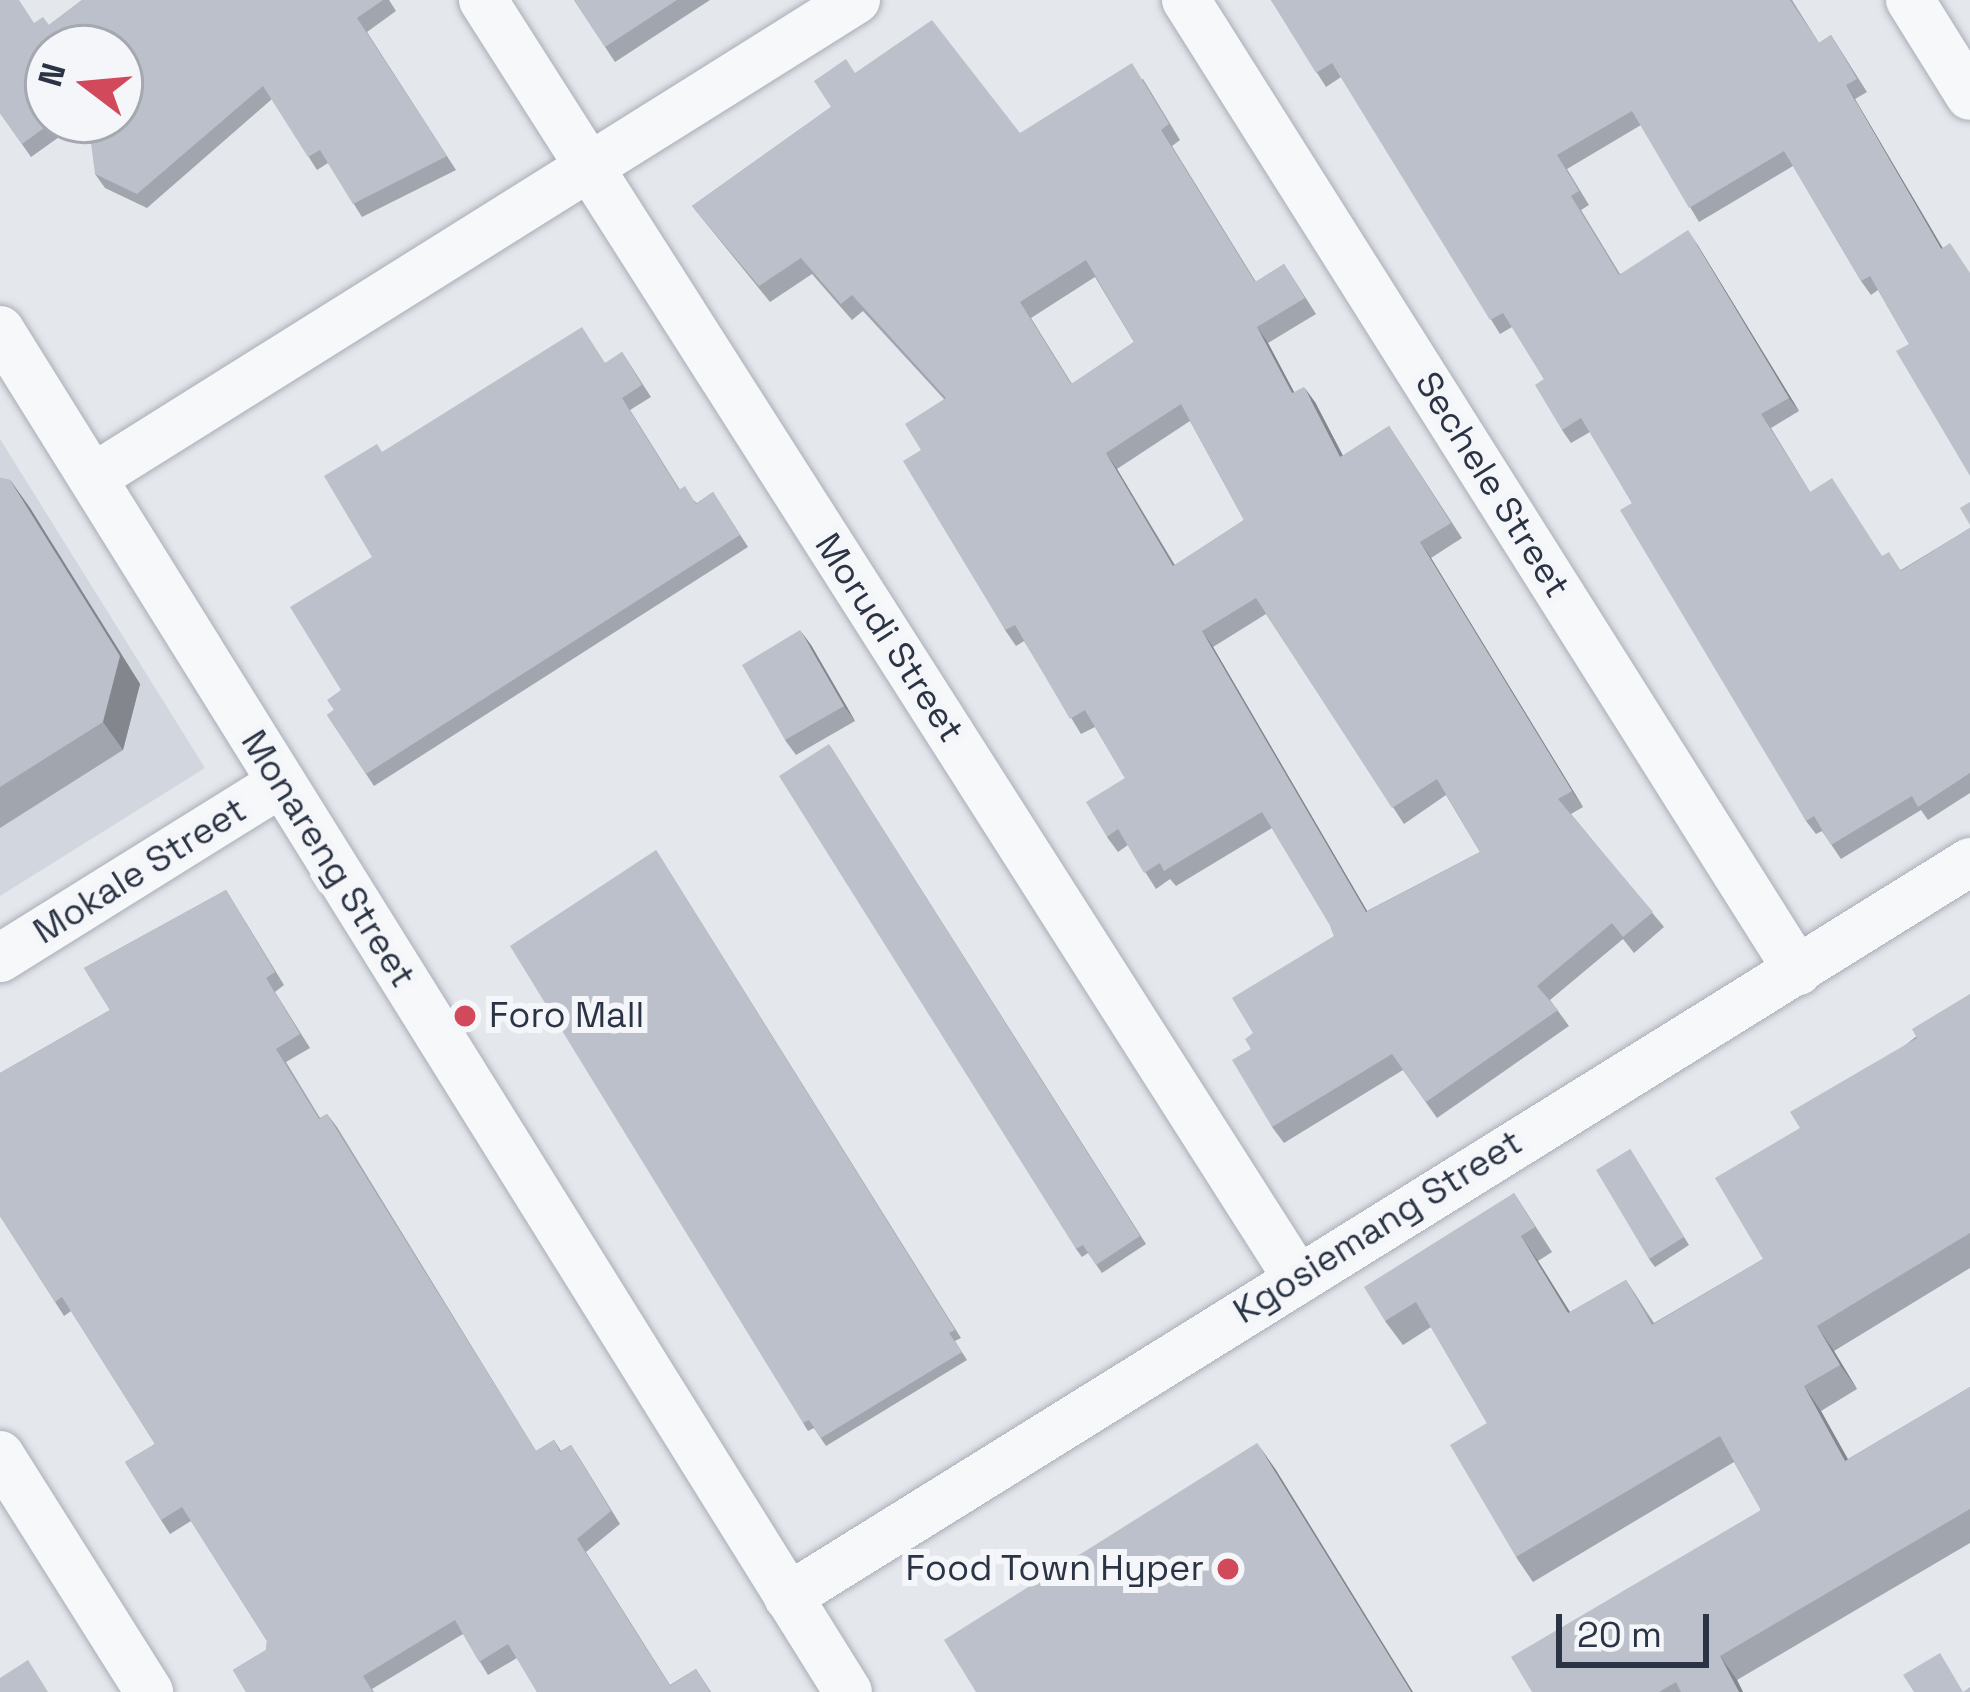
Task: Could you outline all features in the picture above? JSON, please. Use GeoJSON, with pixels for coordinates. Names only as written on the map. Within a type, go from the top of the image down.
{"type":"FeatureCollection","features":[{"type":"Feature","properties":{"kind":"street","name":"Morudi Street"},"geometry":{"type":"LineString","coordinates":[[483,0],[1296,1276]]}},
{"type":"Feature","properties":{"kind":"street"},"geometry":{"type":"LineString","coordinates":[[94,477],[856,0]]}},
{"type":"Feature","properties":{"kind":"street","name":"Sechele Street"},"geometry":{"type":"LineString","coordinates":[[1186,0],[1798,971]]}},
{"type":"Feature","properties":{"kind":"street"},"geometry":{"type":"LineString","coordinates":[[1910,0],[1970,96]]}},
{"type":"Feature","properties":{"kind":"street","name":"Monareng Street"},"geometry":{"type":"LineString","coordinates":[[0,330],[848,1692]]}},
{"type":"Feature","properties":{"kind":"street","name":"Mokale Street"},"geometry":{"type":"LineString","coordinates":[[0,958],[280,784]]}},
{"type":"Feature","properties":{"kind":"street","name":"Kgosiemang Street"},"geometry":{"type":"LineString","coordinates":[[788,1597],[1296,1276],[1970,862]]}},
{"type":"Feature","properties":{"kind":"street"},"geometry":{"type":"LineString","coordinates":[[0,1455],[149,1692]]}},
{"type":"Feature","properties":{"kind":"shaded area"},"geometry":{"type":"Polygon","coordinates":[[[0,439],[205,768],[0,896],[0,439]]]}},
{"type":"Feature","properties":{"kind":"building"},"geometry":{"type":"Polygon","coordinates":[[[0,0],[19,0],[34,23],[43,17],[48,24],[24,24],[24,143],[0,113],[0,0]]]}},
{"type":"Feature","properties":{"kind":"building"},"geometry":{"type":"Polygon","coordinates":[[[82,0],[383,0],[357,18],[447,156],[353,204],[320,150],[308,157],[263,86],[137,194],[95,174],[91,144],[144,144],[144,24],[50,24],[82,0]]]}},
{"type":"Feature","properties":{"kind":"building"},"geometry":{"type":"Polygon","coordinates":[[[574,0],[677,0],[605,47],[574,0]]]}},
{"type":"Feature","properties":{"kind":"building"},"geometry":{"type":"Polygon","coordinates":[[[1271,0],[1790,0],[1819,43],[1831,35],[1857,79],[1846,85],[1941,249],[1950,243],[1970,273],[1970,476],[1896,351],[1909,344],[1870,276],[1861,281],[1784,151],[1689,208],[1632,111],[1557,155],[1579,191],[1571,196],[1619,275],[1688,230],[1789,398],[1761,414],[1810,492],[1832,478],[1882,556],[1889,552],[1901,571],[1970,528],[1970,773],[1918,807],[1912,796],[1831,845],[1814,816],[1806,821],[1620,510],[1632,503],[1581,418],[1562,430],[1535,385],[1544,379],[1503,313],[1490,320],[1332,63],[1316,73],[1271,0]]]}},
{"type":"Feature","properties":{"kind":"building"},"geometry":{"type":"Polygon","coordinates":[[[932,20],[1020,133],[1132,63],[1169,124],[1161,130],[1255,282],[1284,264],[1305,298],[1257,327],[1292,393],[1304,387],[1340,457],[1389,426],[1451,523],[1420,542],[1572,791],[1558,799],[1653,912],[1623,937],[1612,923],[1537,986],[1558,1010],[1426,1102],[1392,1054],[1272,1127],[1232,1060],[1251,1049],[1245,1039],[1253,1033],[1232,998],[1334,936],[1262,812],[1164,871],[1160,863],[1144,873],[1118,829],[1107,837],[1086,802],[1125,778],[1085,710],[1070,719],[1015,625],[1005,630],[903,461],[921,450],[905,424],[946,398],[852,295],[841,304],[801,258],[759,286],[692,206],[831,107],[814,81],[846,59],[855,73],[932,20]],[[1086,260],[1020,302],[1071,384],[1134,342],[1086,260]],[[1181,404],[1106,453],[1173,566],[1244,520],[1181,404]],[[1256,598],[1202,631],[1366,912],[1480,852],[1437,779],[1392,808],[1256,598]]]}},
{"type":"Feature","properties":{"kind":"building"},"geometry":{"type":"Polygon","coordinates":[[[582,327],[605,363],[622,352],[642,385],[622,398],[679,490],[685,486],[696,504],[713,492],[740,535],[366,774],[327,715],[334,710],[327,700],[341,690],[290,607],[372,557],[324,476],[377,444],[382,452],[582,327]]]}},
{"type":"Feature","properties":{"kind":"building"},"geometry":{"type":"Polygon","coordinates":[[[0,478],[10,480],[120,656],[103,722],[0,787],[0,478]]]}},
{"type":"Feature","properties":{"kind":"building"},"geometry":{"type":"Polygon","coordinates":[[[1970,502],[1970,525],[1960,508],[1970,502]]]}},
{"type":"Feature","properties":{"kind":"building"},"geometry":{"type":"Polygon","coordinates":[[[800,630],[844,706],[785,740],[742,665],[800,630]]]}},
{"type":"Feature","properties":{"kind":"building"},"geometry":{"type":"Polygon","coordinates":[[[829,744],[1140,1236],[1096,1265],[1083,1245],[1076,1249],[779,776],[829,744]]]}},
{"type":"Feature","properties":{"kind":"building"},"geometry":{"type":"Polygon","coordinates":[[[656,850],[955,1330],[949,1333],[962,1352],[821,1438],[809,1420],[803,1423],[510,946],[656,850]]]}},
{"type":"Feature","properties":{"kind":"building"},"geometry":{"type":"Polygon","coordinates":[[[226,890],[275,972],[266,978],[300,1034],[276,1049],[319,1119],[327,1114],[536,1451],[554,1440],[560,1452],[571,1445],[611,1511],[577,1539],[670,1686],[696,1669],[710,1692],[537,1692],[508,1644],[479,1662],[455,1620],[363,1676],[373,1692],[246,1692],[233,1670],[266,1650],[267,1641],[182,1507],[161,1520],[125,1462],[155,1444],[62,1297],[55,1302],[0,1216],[0,1073],[110,1010],[84,968],[226,890]]]}},
{"type":"Feature","properties":{"kind":"building"},"geometry":{"type":"Polygon","coordinates":[[[1970,994],[1970,1233],[1817,1326],[1840,1365],[1804,1386],[1845,1461],[1970,1387],[1970,1509],[1720,1656],[1739,1692],[1681,1692],[1676,1682],[1659,1692],[1532,1692],[1511,1657],[1761,1510],[1720,1436],[1516,1557],[1450,1445],[1487,1423],[1416,1302],[1385,1321],[1364,1287],[1514,1193],[1535,1227],[1521,1236],[1568,1313],[1626,1280],[1652,1325],[1763,1259],[1715,1178],[1800,1128],[1790,1112],[1917,1038],[1912,1029],[1970,994]]]}},
{"type":"Feature","properties":{"kind":"building"},"geometry":{"type":"Polygon","coordinates":[[[1630,1149],[1684,1237],[1649,1259],[1596,1170],[1630,1149]]]}},
{"type":"Feature","properties":{"kind":"building","name":"Food Town Hyper"},"geometry":{"type":"Polygon","coordinates":[[[1257,1443],[1411,1692],[976,1692],[944,1640],[1257,1443]]]}},
{"type":"Feature","properties":{"kind":"building"},"geometry":{"type":"Polygon","coordinates":[[[1940,1653],[1963,1692],[1914,1692],[1903,1675],[1940,1653]]]}},
{"type":"Feature","properties":{"kind":"building"},"geometry":{"type":"Polygon","coordinates":[[[28,1660],[48,1692],[0,1692],[0,1678],[28,1660]]]}},
{"type":"Feature","properties":{"kind":"place","name":"Foro Mall"},"geometry":{"type":"Point","coordinates":[465,1016]}},
{"type":"Feature","properties":{"kind":"place","name":"Food Town Hyper"},"geometry":{"type":"Point","coordinates":[1228,1569]}}]}
